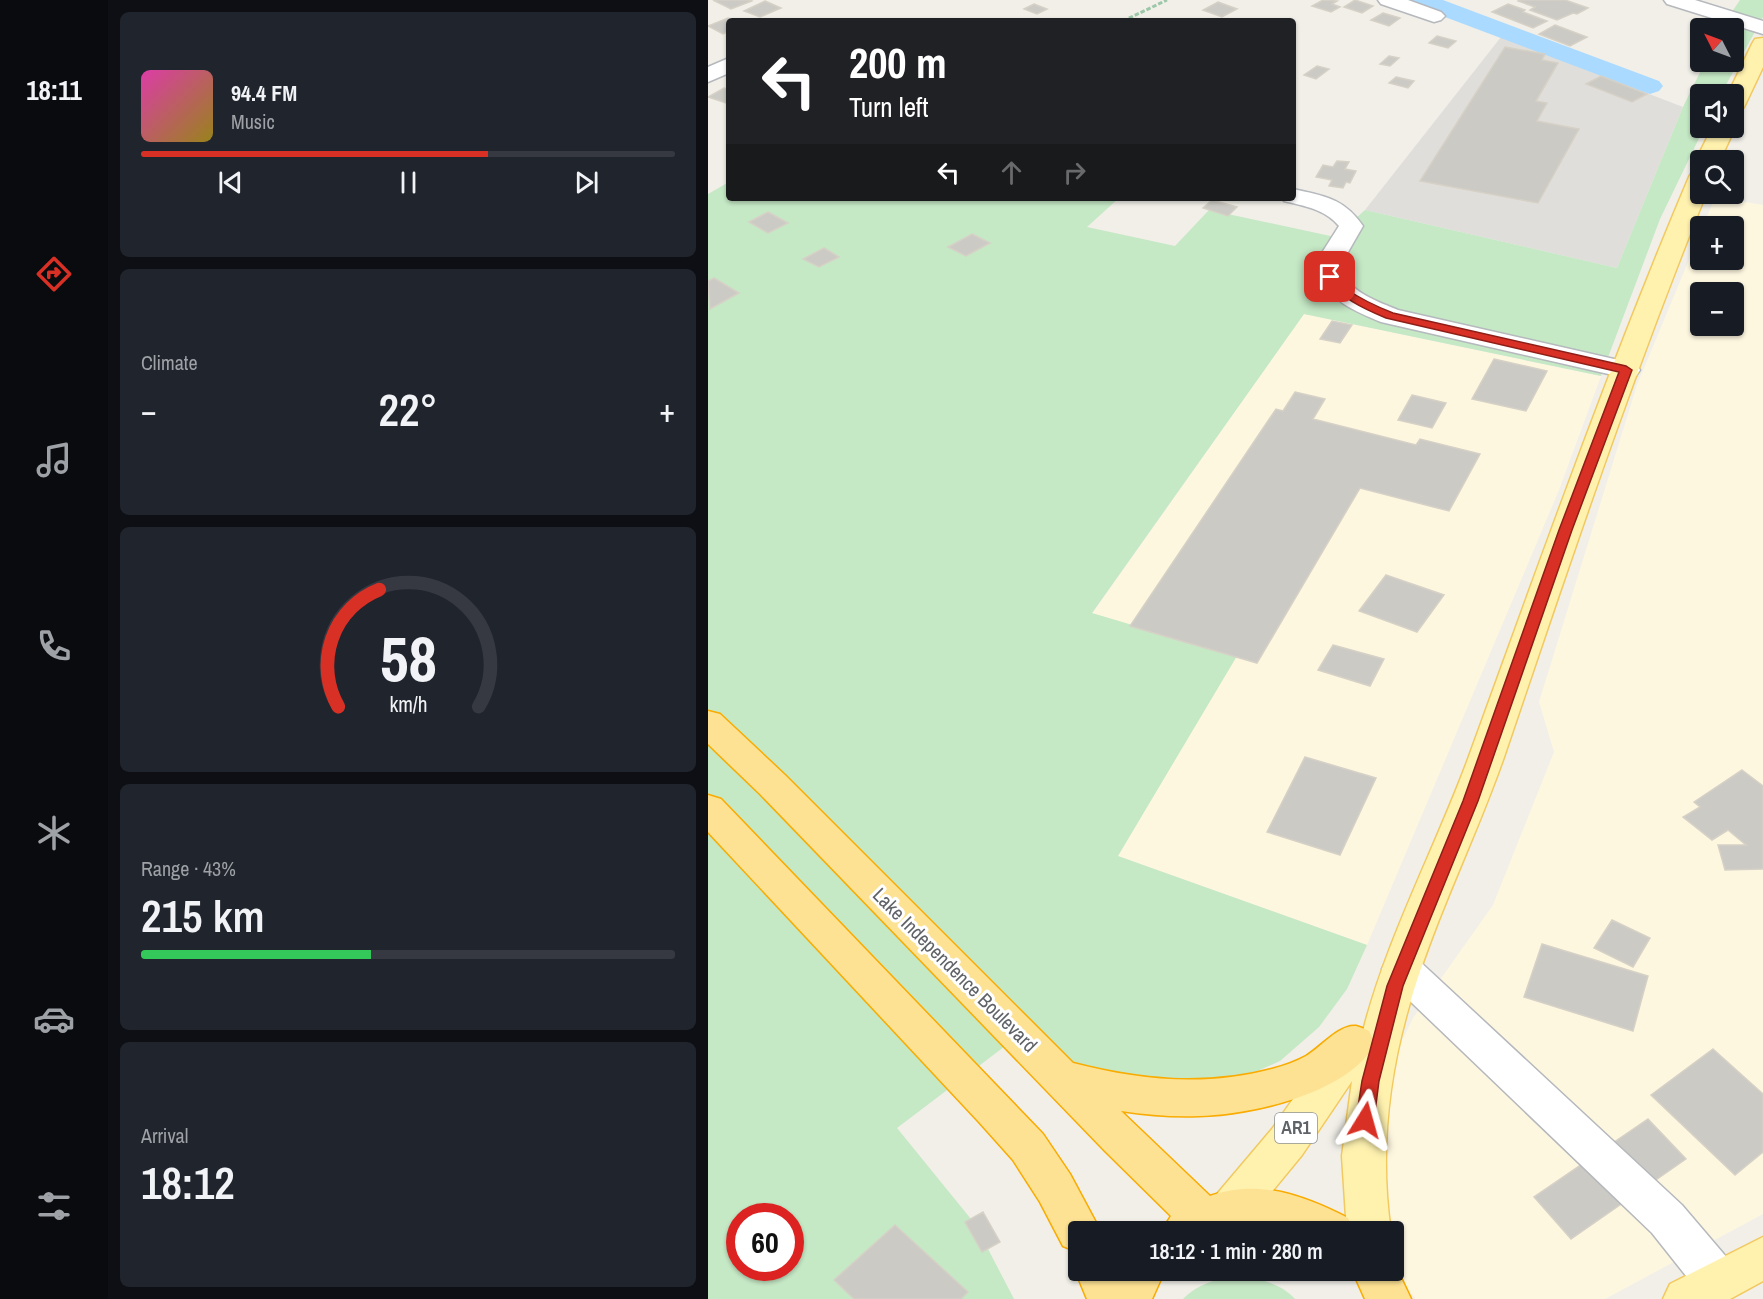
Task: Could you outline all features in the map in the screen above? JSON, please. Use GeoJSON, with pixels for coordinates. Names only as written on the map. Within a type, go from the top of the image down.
{"type":"FeatureCollection","features":[{"type":"Feature","properties":{"kind":"highway","name":"Lake Independence Boulevard"},"geometry":{"type":"LineString","coordinates":[[708,723],[782,794],[1120,1138],[1206,1219]]}},
{"type":"Feature","properties":{"kind":"highway"},"geometry":{"type":"LineString","coordinates":[[708,809],[1028,1147],[1073,1221]]}},
{"type":"Feature","properties":{"kind":"highway"},"geometry":{"type":"LineString","coordinates":[[1062,1078],[1128,1094],[1217,1097],[1263,1090],[1296,1079],[1319,1069],[1354,1043]]}},
{"type":"Feature","properties":{"kind":"highway"},"geometry":{"type":"LineString","coordinates":[[1206,1219],[1267,1209],[1313,1221]]}},
{"type":"Feature","properties":{"kind":"highway"},"geometry":{"type":"LineString","coordinates":[[1101,1281],[1110,1299]]}},
{"type":"Feature","properties":{"kind":"highway"},"geometry":{"type":"LineString","coordinates":[[1129,1299],[1136,1281]]}},
{"type":"Feature","properties":{"kind":"main road"},"geometry":{"type":"LineString","coordinates":[[1744,84],[1763,44]]}},
{"type":"Feature","properties":{"kind":"main road"},"geometry":{"type":"LineString","coordinates":[[1367,1221],[1364,1204],[1362,1140],[1370,1081],[1398,977],[1470,801],[1565,530],[1671,247],[1690,203]]}},
{"type":"Feature","properties":{"kind":"main road"},"geometry":{"type":"LineString","coordinates":[[1354,1043],[1398,977]]}},
{"type":"Feature","properties":{"kind":"main road","name":"AR1"},"geometry":{"type":"LineString","coordinates":[[1206,1219],[1287,1142],[1354,1043]]}},
{"type":"Feature","properties":{"kind":"main road"},"geometry":{"type":"LineString","coordinates":[[1702,1290],[1763,1258]]}},
{"type":"Feature","properties":{"kind":"street"},"geometry":{"type":"LineString","coordinates":[[1388,0],[1434,16]]}},
{"type":"Feature","properties":{"kind":"street"},"geometry":{"type":"LineString","coordinates":[[1674,0],[1763,28]]}},
{"type":"Feature","properties":{"kind":"street"},"geometry":{"type":"LineString","coordinates":[[708,75],[726,66]]}},
{"type":"Feature","properties":{"kind":"street"},"geometry":{"type":"LineString","coordinates":[[1296,197],[1334,208],[1345,216],[1351,226],[1329,264],[1330,277],[1342,291],[1367,306],[1390,316],[1626,370]]}},
{"type":"Feature","properties":{"kind":"street"},"geometry":{"type":"LineString","coordinates":[[1398,977],[1667,1219],[1702,1290]]}},
{"type":"Feature","properties":{"kind":"path"},"geometry":{"type":"LineString","coordinates":[[1129,18],[1167,0]]}},
{"type":"Feature","properties":{"kind":"shaded area"},"geometry":{"type":"Polygon","coordinates":[[[1501,37],[1683,107],[1617,268],[1365,210],[1501,37]]]}},
{"type":"Feature","properties":{"kind":"shaded area"},"geometry":{"type":"Polygon","coordinates":[[[1744,202],[1763,205],[1763,1214],[1605,1299],[1416,1299],[1401,1281],[1404,1281],[1404,1221],[1375,1221],[1363,1121],[1413,1018],[1493,905],[1554,752],[1539,702],[1637,385],[1690,257],[1690,270],[1744,270],[1744,216],[1707,216],[1712,204],[1744,204],[1744,202]]]}},
{"type":"Feature","properties":{"kind":"shaded area"},"geometry":{"type":"Polygon","coordinates":[[[1304,314],[1601,376],[1559,490],[1367,945],[1118,856],[1175,759],[1092,614],[1304,314]]]}},
{"type":"Feature","properties":{"kind":"green space"},"geometry":{"type":"Polygon","coordinates":[[[1740,0],[1763,0],[1763,17],[1744,52],[1744,18],[1728,18],[1740,0]]]}},
{"type":"Feature","properties":{"kind":"green space"},"geometry":{"type":"Polygon","coordinates":[[[1700,72],[1733,72],[1726,84],[1694,84],[1700,72]]]}},
{"type":"Feature","properties":{"kind":"green space"},"geometry":{"type":"Polygon","coordinates":[[[1690,93],[1690,138],[1699,138],[1693,150],[1690,150],[1690,157],[1660,219],[1601,376],[1304,314],[1092,613],[1237,656],[1118,856],[1367,945],[1347,989],[1319,1027],[1280,1061],[1230,1083],[1089,1089],[1017,1037],[897,1128],[975,1224],[1014,1299],[708,1299],[708,194],[726,184],[726,201],[1116,201],[1087,227],[1175,246],[1209,210],[1335,237],[1365,210],[1617,268],[1690,93]]]}},
{"type":"Feature","properties":{"kind":"green space"},"geometry":{"type":"Polygon","coordinates":[[[1265,1281],[1277,1285],[1295,1299],[1183,1299],[1195,1289],[1209,1282],[1265,1281]]]}},
{"type":"Feature","properties":{"kind":"building"},"geometry":{"type":"Polygon","coordinates":[[[713,0],[750,0],[752,1],[731,9],[713,0]]]}},
{"type":"Feature","properties":{"kind":"building"},"geometry":{"type":"Polygon","coordinates":[[[1323,0],[1337,1],[1332,4],[1340,7],[1331,12],[1312,6],[1323,0]]]}},
{"type":"Feature","properties":{"kind":"building"},"geometry":{"type":"Polygon","coordinates":[[[1355,0],[1373,6],[1362,13],[1344,7],[1355,0]]]}},
{"type":"Feature","properties":{"kind":"building"},"geometry":{"type":"Polygon","coordinates":[[[1519,0],[1565,0],[1588,8],[1557,20],[1530,10],[1535,7],[1519,0]]]}},
{"type":"Feature","properties":{"kind":"building"},"geometry":{"type":"Polygon","coordinates":[[[765,1],[781,8],[760,17],[744,11],[765,1]]]}},
{"type":"Feature","properties":{"kind":"building"},"geometry":{"type":"Polygon","coordinates":[[[1218,2],[1237,9],[1222,17],[1203,10],[1218,2]]]}},
{"type":"Feature","properties":{"kind":"building"},"geometry":{"type":"Polygon","coordinates":[[[1034,4],[1047,9],[1037,14],[1024,9],[1034,4]]]}},
{"type":"Feature","properties":{"kind":"building"},"geometry":{"type":"Polygon","coordinates":[[[1508,4],[1547,21],[1533,28],[1492,12],[1508,4]]]}},
{"type":"Feature","properties":{"kind":"building"},"geometry":{"type":"Polygon","coordinates":[[[1383,13],[1400,18],[1389,26],[1371,20],[1383,13]]]}},
{"type":"Feature","properties":{"kind":"building"},"geometry":{"type":"Polygon","coordinates":[[[726,19],[726,32],[723,34],[708,26],[726,19]]]}},
{"type":"Feature","properties":{"kind":"building"},"geometry":{"type":"Polygon","coordinates":[[[1555,25],[1587,37],[1570,46],[1539,34],[1555,25]]]}},
{"type":"Feature","properties":{"kind":"building"},"geometry":{"type":"Polygon","coordinates":[[[1437,36],[1456,41],[1448,48],[1429,43],[1437,36]]]}},
{"type":"Feature","properties":{"kind":"building"},"geometry":{"type":"Polygon","coordinates":[[[1505,47],[1545,54],[1542,60],[1558,63],[1536,101],[1547,103],[1537,121],[1579,129],[1538,203],[1420,181],[1505,47]]]}},
{"type":"Feature","properties":{"kind":"building"},"geometry":{"type":"Polygon","coordinates":[[[1389,56],[1399,58],[1390,66],[1380,64],[1389,56]]]}},
{"type":"Feature","properties":{"kind":"building"},"geometry":{"type":"Polygon","coordinates":[[[1317,66],[1329,69],[1316,79],[1304,75],[1317,66]]]}},
{"type":"Feature","properties":{"kind":"building"},"geometry":{"type":"Polygon","coordinates":[[[1601,76],[1647,94],[1632,102],[1586,84],[1601,76]]]}},
{"type":"Feature","properties":{"kind":"building"},"geometry":{"type":"Polygon","coordinates":[[[1396,77],[1414,81],[1408,88],[1389,83],[1396,77]]]}},
{"type":"Feature","properties":{"kind":"building"},"geometry":{"type":"Polygon","coordinates":[[[724,88],[726,89],[726,103],[708,97],[724,88]]]}},
{"type":"Feature","properties":{"kind":"building"},"geometry":{"type":"Polygon","coordinates":[[[1337,161],[1349,162],[1345,169],[1356,171],[1350,183],[1346,182],[1343,188],[1329,186],[1332,180],[1316,177],[1323,165],[1333,167],[1337,161]]]}},
{"type":"Feature","properties":{"kind":"building"},"geometry":{"type":"Polygon","coordinates":[[[1211,201],[1237,207],[1228,216],[1203,208],[1211,201]]]}},
{"type":"Feature","properties":{"kind":"building"},"geometry":{"type":"Polygon","coordinates":[[[768,212],[788,223],[768,233],[749,222],[768,212]]]}},
{"type":"Feature","properties":{"kind":"building"},"geometry":{"type":"Polygon","coordinates":[[[972,234],[990,243],[966,256],[948,247],[972,234]]]}},
{"type":"Feature","properties":{"kind":"building"},"geometry":{"type":"Polygon","coordinates":[[[824,248],[839,257],[819,267],[803,259],[824,248]]]}},
{"type":"Feature","properties":{"kind":"building"},"geometry":{"type":"Polygon","coordinates":[[[714,278],[739,293],[710,309],[708,281],[714,278]]]}},
{"type":"Feature","properties":{"kind":"building"},"geometry":{"type":"Polygon","coordinates":[[[1332,321],[1352,325],[1340,343],[1320,339],[1332,321]]]}},
{"type":"Feature","properties":{"kind":"building"},"geometry":{"type":"Polygon","coordinates":[[[1494,359],[1547,371],[1526,411],[1472,399],[1494,359]]]}},
{"type":"Feature","properties":{"kind":"building"},"geometry":{"type":"Polygon","coordinates":[[[1295,392],[1325,399],[1313,419],[1416,445],[1420,439],[1480,454],[1449,511],[1360,488],[1257,663],[1130,626],[1276,409],[1283,411],[1295,392]]]}},
{"type":"Feature","properties":{"kind":"building"},"geometry":{"type":"Polygon","coordinates":[[[1412,395],[1446,403],[1432,428],[1398,420],[1412,395]]]}},
{"type":"Feature","properties":{"kind":"building"},"geometry":{"type":"Polygon","coordinates":[[[1386,575],[1444,595],[1417,632],[1359,611],[1386,575]]]}},
{"type":"Feature","properties":{"kind":"building"},"geometry":{"type":"Polygon","coordinates":[[[1333,645],[1384,659],[1370,686],[1318,670],[1333,645]]]}},
{"type":"Feature","properties":{"kind":"building"},"geometry":{"type":"Polygon","coordinates":[[[1305,757],[1376,778],[1340,855],[1267,832],[1305,757]]]}},
{"type":"Feature","properties":{"kind":"building"},"geometry":{"type":"Polygon","coordinates":[[[1742,770],[1763,786],[1763,869],[1725,870],[1718,845],[1746,845],[1728,830],[1712,840],[1683,817],[1700,807],[1694,802],[1742,770]]]}},
{"type":"Feature","properties":{"kind":"building"},"geometry":{"type":"Polygon","coordinates":[[[1612,920],[1650,938],[1633,967],[1594,948],[1612,920]]]}},
{"type":"Feature","properties":{"kind":"building"},"geometry":{"type":"Polygon","coordinates":[[[1542,944],[1648,976],[1633,1031],[1524,997],[1542,944]]]}},
{"type":"Feature","properties":{"kind":"building"},"geometry":{"type":"Polygon","coordinates":[[[1713,1049],[1763,1094],[1763,1152],[1735,1175],[1651,1095],[1713,1049]]]}},
{"type":"Feature","properties":{"kind":"building"},"geometry":{"type":"Polygon","coordinates":[[[1648,1119],[1686,1159],[1571,1239],[1534,1197],[1648,1119]]]}},
{"type":"Feature","properties":{"kind":"building"},"geometry":{"type":"Polygon","coordinates":[[[983,1212],[1000,1242],[982,1252],[965,1222],[983,1212]]]}},
{"type":"Feature","properties":{"kind":"building"},"geometry":{"type":"Polygon","coordinates":[[[895,1225],[968,1292],[961,1299],[854,1299],[834,1280],[895,1225]]]}},
{"type":"Feature","properties":{"kind":"waterway"},"geometry":{"type":"LineString","coordinates":[[1421,0],[1650,86]]}},
{"type":"Feature","properties":{"kind":"route"},"geometry":{"type":"LineString","coordinates":[[1330,277],[1342,291],[1390,316],[1626,370],[1565,530],[1470,801],[1395,986],[1370,1081],[1365,1120]]}}]}
